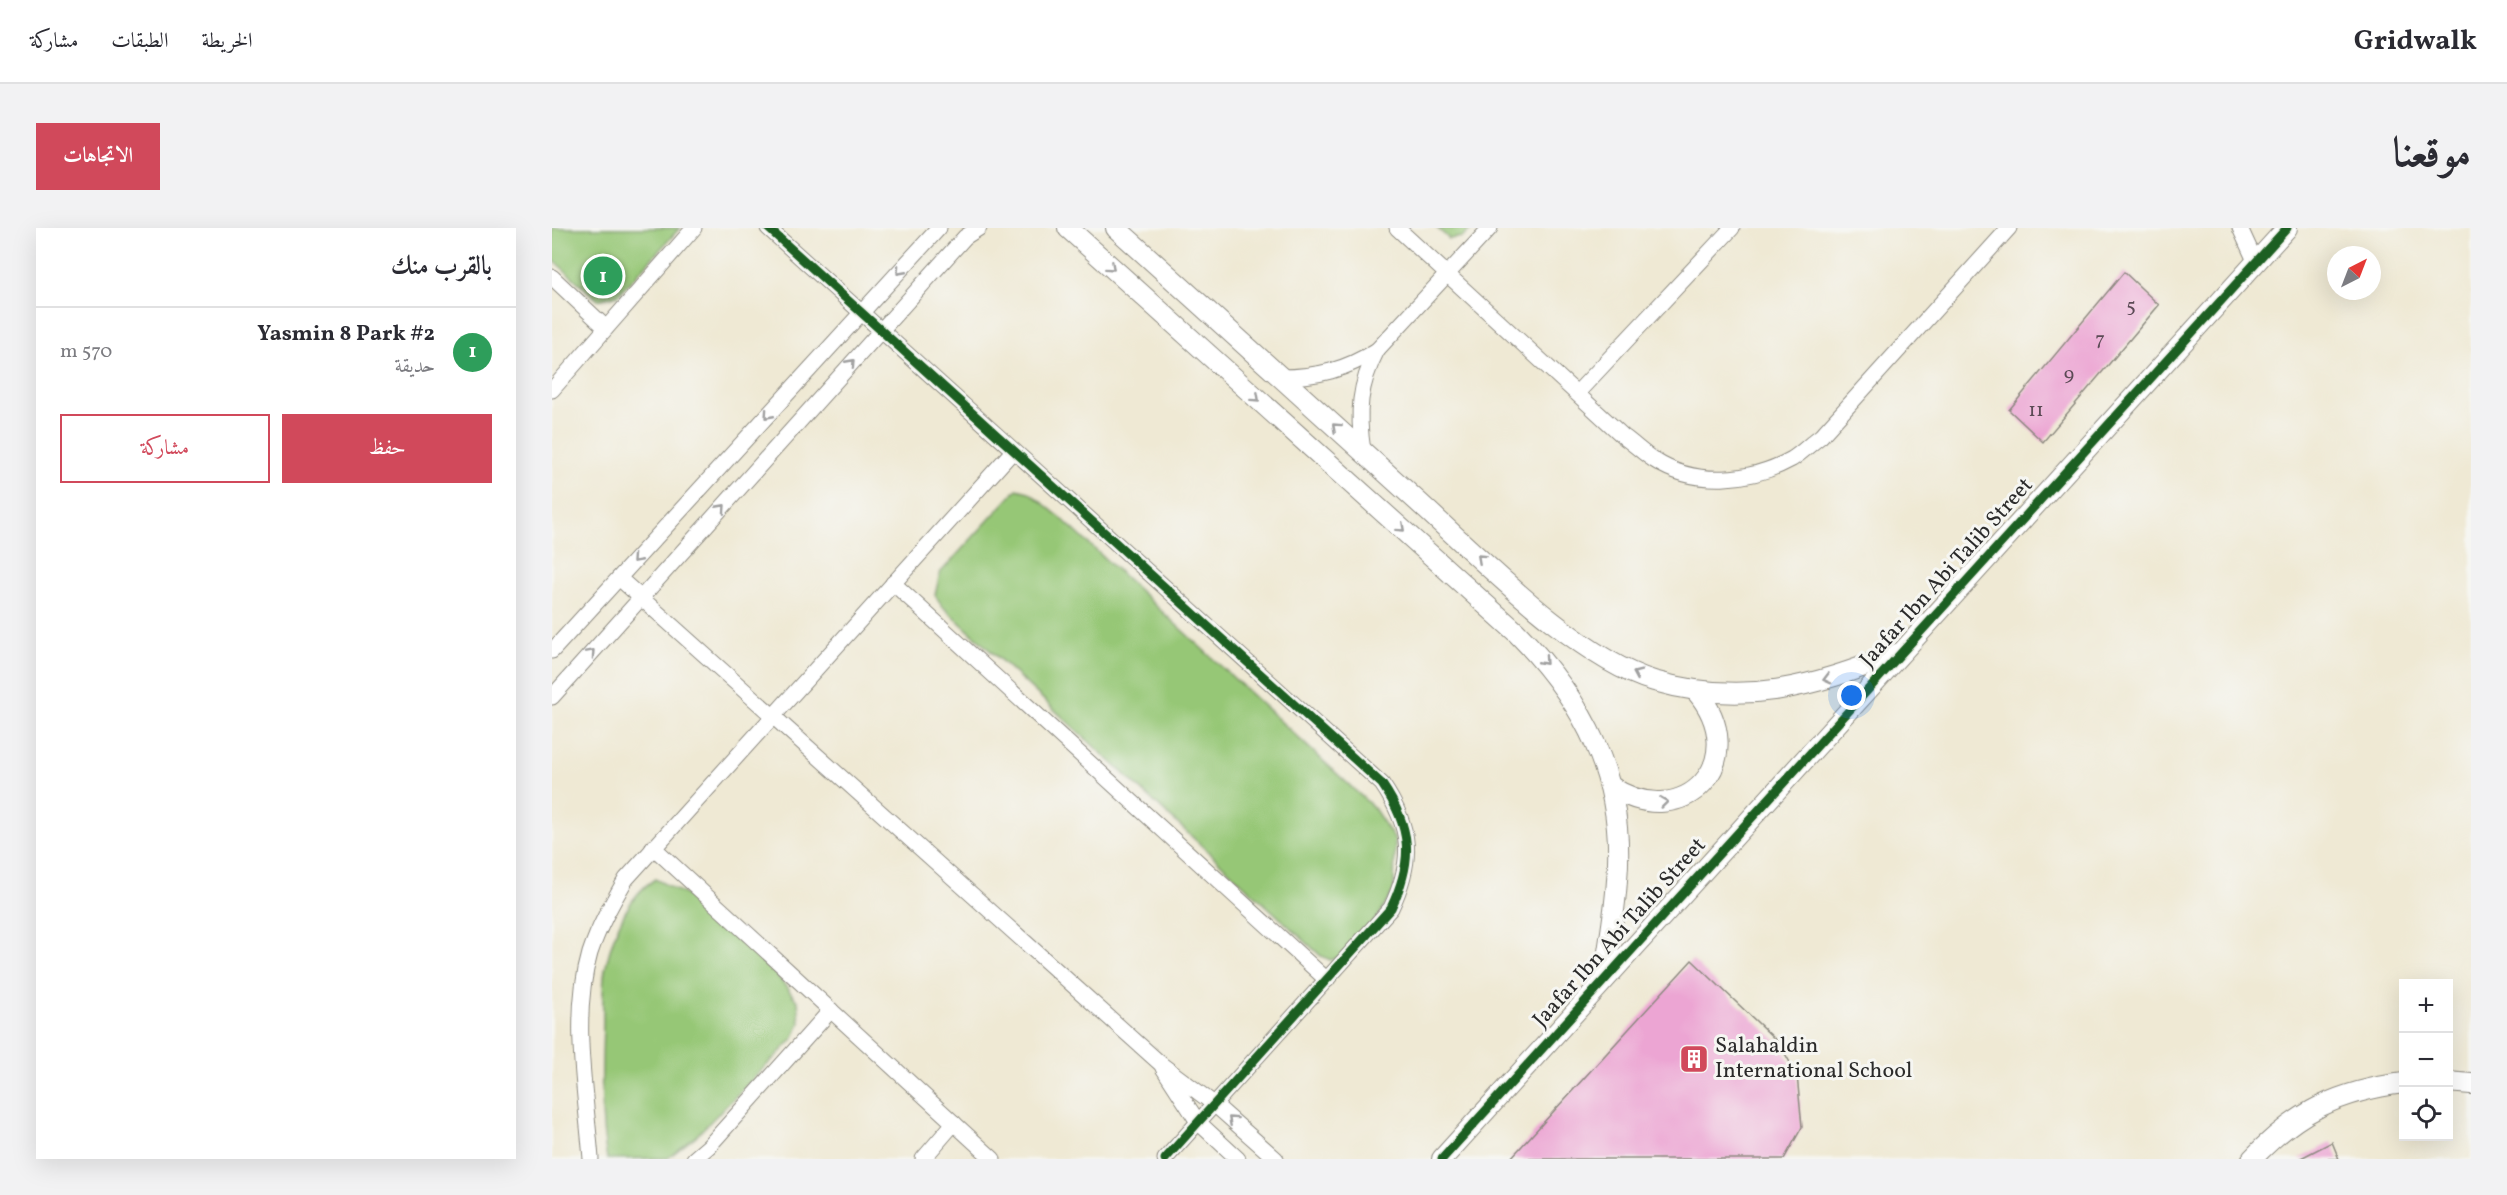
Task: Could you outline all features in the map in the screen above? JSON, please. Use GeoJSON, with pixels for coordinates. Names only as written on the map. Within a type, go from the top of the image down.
{"type":"FeatureCollection","features":[{"type":"Feature","properties":{"kind":"street"},"geometry":{"type":"LineString","coordinates":[[552,390],[694,228]]}},
{"type":"Feature","properties":{"kind":"street"},"geometry":{"type":"LineString","coordinates":[[768,228],[1376,777],[1397,806],[1406,831],[1408,858],[1403,884],[1391,908],[1165,1159]]}},
{"type":"Feature","properties":{"kind":"street"},"geometry":{"type":"LineString","coordinates":[[552,651],[939,228]]}},
{"type":"Feature","properties":{"kind":"street"},"geometry":{"type":"LineString","coordinates":[[552,696],[965,237],[979,228]]}},
{"type":"Feature","properties":{"kind":"street"},"geometry":{"type":"LineString","coordinates":[[1068,228],[1492,611],[1548,664],[1575,701],[1596,742],[1610,786],[1618,832],[1618,880],[1604,980]]}},
{"type":"Feature","properties":{"kind":"street"},"geometry":{"type":"LineString","coordinates":[[1116,228],[1513,588],[1609,661],[1652,680],[1696,691],[1748,694],[1799,687],[1845,674],[1902,652]]}},
{"type":"Feature","properties":{"kind":"street"},"geometry":{"type":"LineString","coordinates":[[1397,228],[1577,393],[1655,461],[1691,476],[1726,479],[1761,473],[1793,459],[1821,436],[2004,230]]}},
{"type":"Feature","properties":{"kind":"street"},"geometry":{"type":"LineString","coordinates":[[1363,451],[1358,423],[1359,397],[1365,373],[1377,350],[1490,228]]}},
{"type":"Feature","properties":{"kind":"street"},"geometry":{"type":"LineString","coordinates":[[1577,393],[1732,228]]}},
{"type":"Feature","properties":{"kind":"street"},"geometry":{"type":"LineString","coordinates":[[2240,228],[2256,263]]}},
{"type":"Feature","properties":{"kind":"street","name":"Jaafar Ibn Abi Talib Street"},"geometry":{"type":"LineString","coordinates":[[1442,1159],[2287,228]]}},
{"type":"Feature","properties":{"kind":"street"},"geometry":{"type":"LineString","coordinates":[[552,278],[606,328]]}},
{"type":"Feature","properties":{"kind":"street"},"geometry":{"type":"LineString","coordinates":[[1280,377],[1309,377],[1333,372],[1356,363],[1377,350]]}},
{"type":"Feature","properties":{"kind":"street"},"geometry":{"type":"LineString","coordinates":[[591,1159],[583,1038],[583,996],[590,954],[604,915],[626,879],[653,847],[1014,450]]}},
{"type":"Feature","properties":{"kind":"street"},"geometry":{"type":"LineString","coordinates":[[619,578],[1162,1065],[1214,1104],[1276,1159]]}},
{"type":"Feature","properties":{"kind":"street"},"geometry":{"type":"LineString","coordinates":[[893,583],[1327,980]]}},
{"type":"Feature","properties":{"kind":"street"},"geometry":{"type":"LineString","coordinates":[[1492,611],[1513,588]]}},
{"type":"Feature","properties":{"kind":"street"},"geometry":{"type":"LineString","coordinates":[[1610,786],[1641,802],[1658,804],[1674,801],[1690,794],[1703,783],[1718,753],[1719,736],[1715,719],[1696,691]]}},
{"type":"Feature","properties":{"kind":"street"},"geometry":{"type":"LineString","coordinates":[[653,847],[993,1159]]}},
{"type":"Feature","properties":{"kind":"street"},"geometry":{"type":"LineString","coordinates":[[694,1159],[710,1146],[831,1010]]}},
{"type":"Feature","properties":{"kind":"street"},"geometry":{"type":"LineString","coordinates":[[1162,1065],[1198,1122],[1238,1159]]}},
{"type":"Feature","properties":{"kind":"street"},"geometry":{"type":"LineString","coordinates":[[2453,1082],[2471,1084]]}},
{"type":"Feature","properties":{"kind":"street"},"geometry":{"type":"LineString","coordinates":[[2252,1159],[2277,1132],[2307,1113],[2355,1093],[2399,1084]]}},
{"type":"Feature","properties":{"kind":"street"},"geometry":{"type":"LineString","coordinates":[[923,1159],[954,1123]]}},
{"type":"Feature","properties":{"kind":"green space"},"geometry":{"type":"Polygon","coordinates":[[[552,228],[680,228],[618,295],[598,300],[552,259],[552,228]]]}},
{"type":"Feature","properties":{"kind":"green space"},"geometry":{"type":"Polygon","coordinates":[[[1437,228],[1472,228],[1463,237],[1449,239],[1437,228]]]}},
{"type":"Feature","properties":{"kind":"green space"},"geometry":{"type":"Polygon","coordinates":[[[1017,489],[1029,492],[1060,517],[1374,808],[1395,840],[1394,890],[1378,917],[1342,957],[1330,960],[1321,956],[942,606],[935,595],[940,573],[1017,489]]]}},
{"type":"Feature","properties":{"kind":"green space"},"geometry":{"type":"Polygon","coordinates":[[[655,879],[688,896],[776,974],[798,1002],[800,1023],[793,1039],[696,1136],[668,1158],[607,1159],[602,1090],[605,970],[616,931],[628,907],[636,896],[655,879]]]}},
{"type":"Feature","properties":{"kind":"building"},"geometry":{"type":"Polygon","coordinates":[[[2124,272],[2159,305],[2043,442],[2009,410],[2124,272]]]}},
{"type":"Feature","properties":{"kind":"building","name":"Salahaldin International School"},"geometry":{"type":"Polygon","coordinates":[[[1692,960],[1779,1043],[1797,1075],[1802,1127],[1784,1159],[1510,1159],[1692,960]]]}},
{"type":"Feature","properties":{"kind":"building"},"geometry":{"type":"Polygon","coordinates":[[[2332,1142],[2339,1159],[2299,1159],[2332,1142]]]}},
{"type":"Feature","properties":{"kind":"cycle path"},"geometry":{"type":"LineString","coordinates":[[768,228],[1382,784],[1399,815],[1404,830],[1406,859],[1404,875],[1391,908],[1165,1159]]}},
{"type":"Feature","properties":{"kind":"cycle path"},"geometry":{"type":"LineString","coordinates":[[1442,1159],[2287,228]]}},
{"type":"Feature","properties":{"kind":"place","name":"Yasmin 8 Park #2"},"geometry":{"type":"Point","coordinates":[603,276]}},
{"type":"Feature","properties":{"kind":"place","name":"Salahaldin International School"},"geometry":{"type":"Point","coordinates":[1694,1059]}}]}
